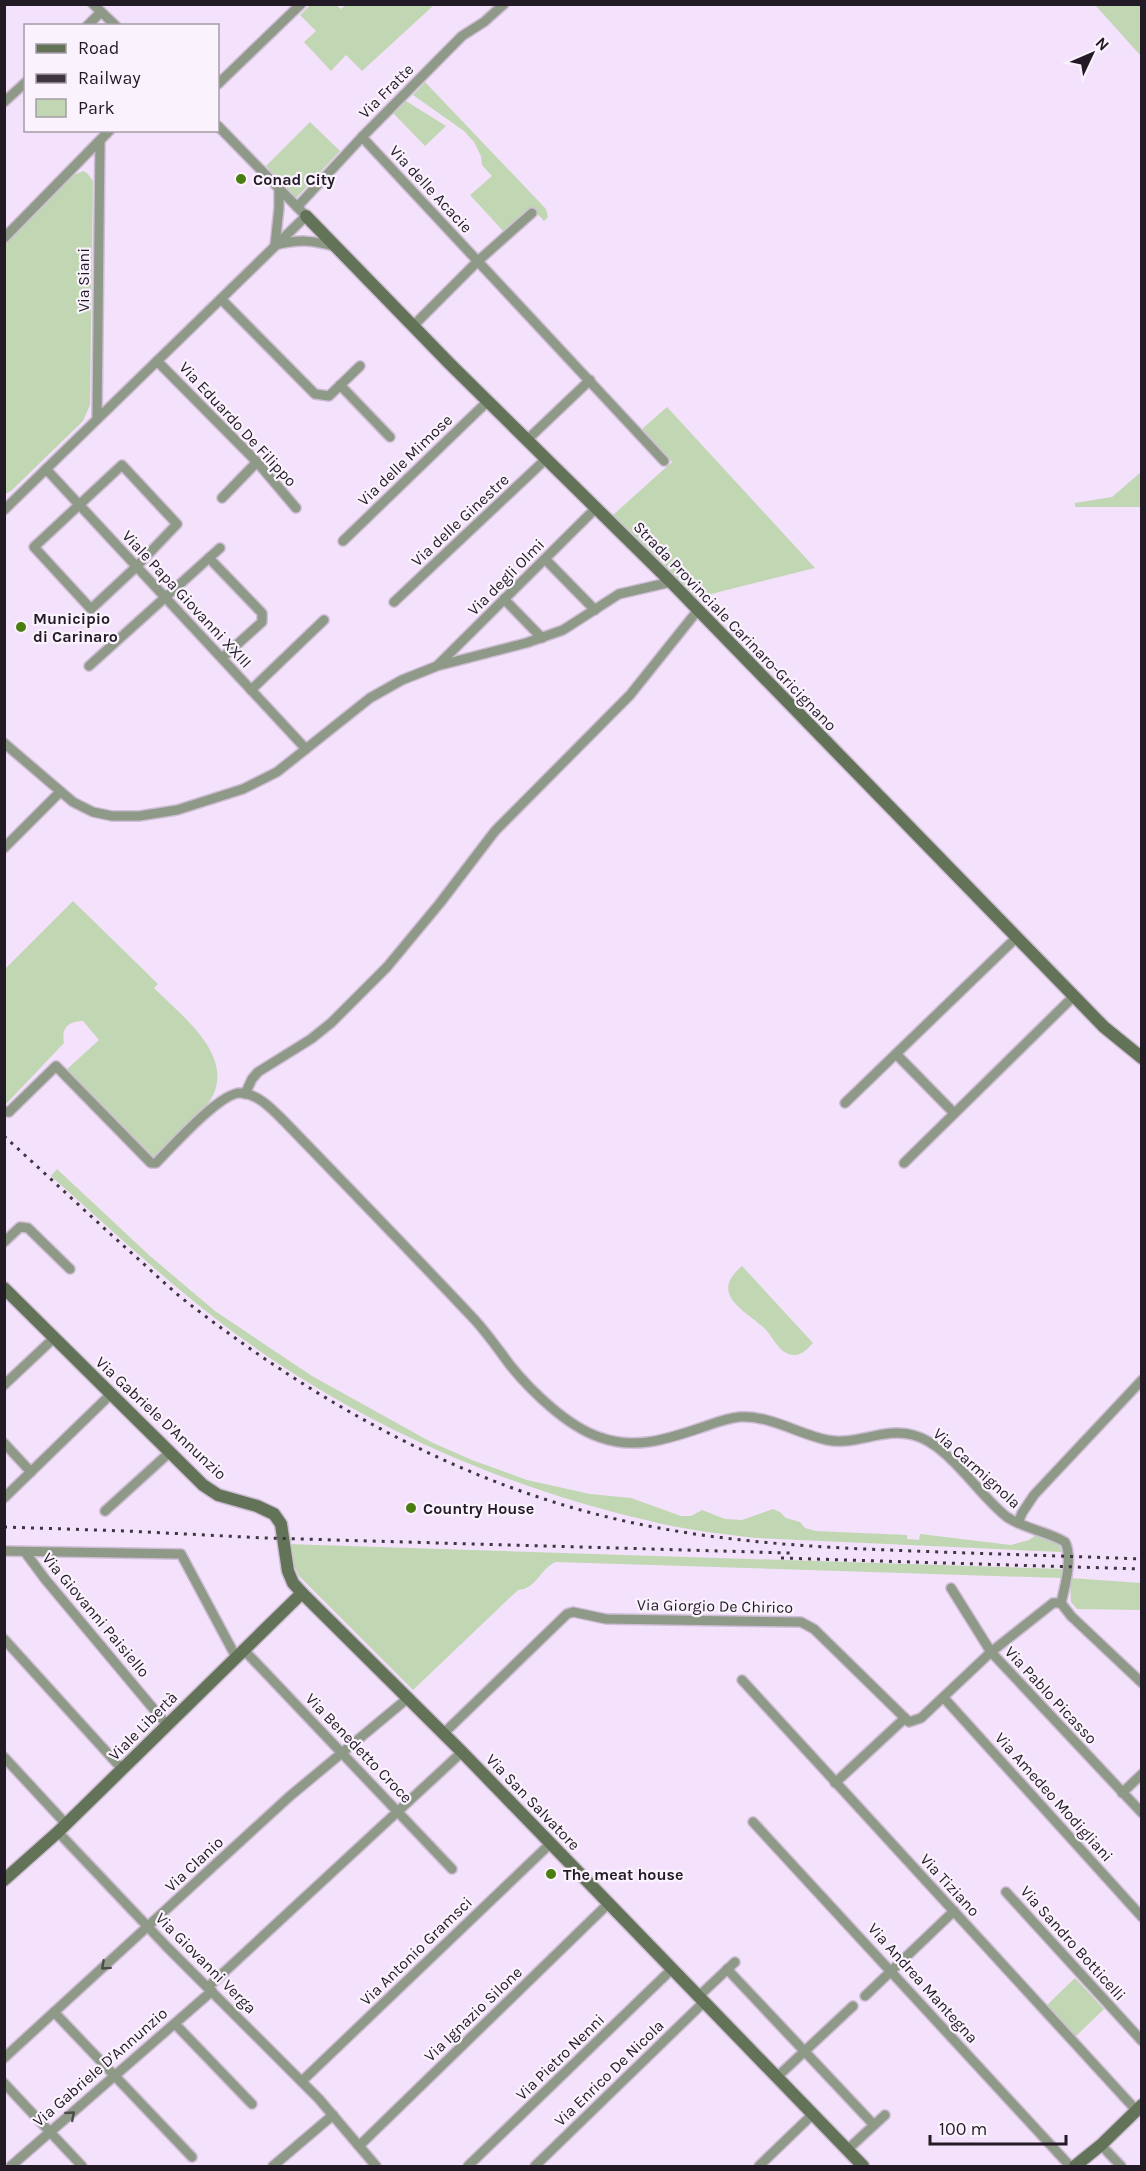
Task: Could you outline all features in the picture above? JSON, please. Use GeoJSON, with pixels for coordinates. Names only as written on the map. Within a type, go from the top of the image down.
{"type":"FeatureCollection","features":[{"type":"Feature","properties":{"kind":"street"},"geometry":{"type":"LineString","coordinates":[[93,4],[114,24]]}},
{"type":"Feature","properties":{"kind":"street"},"geometry":{"type":"LineString","coordinates":[[219,83],[301,4]]}},
{"type":"Feature","properties":{"kind":"street","name":"Via Fratte"},"geometry":{"type":"LineString","coordinates":[[4,510],[276,245],[362,137],[462,36],[484,22],[504,4]]}},
{"type":"Feature","properties":{"kind":"street"},"geometry":{"type":"LineString","coordinates":[[89,24],[101,12]]}},
{"type":"Feature","properties":{"kind":"street"},"geometry":{"type":"LineString","coordinates":[[4,102],[24,84]]}},
{"type":"Feature","properties":{"kind":"street"},"geometry":{"type":"LineString","coordinates":[[219,127],[301,211]]}},
{"type":"Feature","properties":{"kind":"street"},"geometry":{"type":"LineString","coordinates":[[4,238],[108,132]]}},
{"type":"Feature","properties":{"kind":"street","name":"Via delle Acacie"},"geometry":{"type":"LineString","coordinates":[[362,137],[664,461]]}},
{"type":"Feature","properties":{"kind":"street","name":"Via Siani"},"geometry":{"type":"LineString","coordinates":[[97,419],[100,141]]}},
{"type":"Feature","properties":{"kind":"street"},"geometry":{"type":"LineString","coordinates":[[279,188],[276,245],[295,240],[314,241],[336,247]]}},
{"type":"Feature","properties":{"kind":"street","name":"Strada Provinciale Carinaro-Gricignano"},"geometry":{"type":"LineString","coordinates":[[301,211],[413,326],[671,582],[1104,1027],[1142,1058]]}},
{"type":"Feature","properties":{"kind":"street"},"geometry":{"type":"LineString","coordinates":[[413,326],[478,261],[532,213]]}},
{"type":"Feature","properties":{"kind":"street"},"geometry":{"type":"LineString","coordinates":[[221,299],[315,394],[329,396],[360,366]]}},
{"type":"Feature","properties":{"kind":"street","name":"Via Eduardo De Filippo"},"geometry":{"type":"LineString","coordinates":[[157,361],[257,462],[296,508]]}},
{"type":"Feature","properties":{"kind":"street"},"geometry":{"type":"LineString","coordinates":[[527,440],[590,380]]}},
{"type":"Feature","properties":{"kind":"street"},"geometry":{"type":"LineString","coordinates":[[340,385],[390,437]]}},
{"type":"Feature","properties":{"kind":"street","name":"Via delle Mimose"},"geometry":{"type":"LineString","coordinates":[[343,541],[488,401]]}},
{"type":"Feature","properties":{"kind":"street","name":"Via delle Ginestre"},"geometry":{"type":"LineString","coordinates":[[394,602],[546,459]]}},
{"type":"Feature","properties":{"kind":"street"},"geometry":{"type":"LineString","coordinates":[[222,498],[257,462]]}},
{"type":"Feature","properties":{"kind":"street"},"geometry":{"type":"LineString","coordinates":[[122,465],[177,524],[136,567],[91,609],[34,547],[122,465]]}},
{"type":"Feature","properties":{"kind":"street","name":"Viale Papa Giovanni XXIII"},"geometry":{"type":"LineString","coordinates":[[46,469],[306,749]]}},
{"type":"Feature","properties":{"kind":"street","name":"Via degli Olmi"},"geometry":{"type":"LineString","coordinates":[[437,666],[596,508]]}},
{"type":"Feature","properties":{"kind":"street"},"geometry":{"type":"LineString","coordinates":[[89,666],[220,548]]}},
{"type":"Feature","properties":{"kind":"street"},"geometry":{"type":"LineString","coordinates":[[209,558],[262,613],[262,622],[222,658]]}},
{"type":"Feature","properties":{"kind":"street"},"geometry":{"type":"LineString","coordinates":[[546,559],[595,610]]}},
{"type":"Feature","properties":{"kind":"street"},"geometry":{"type":"LineString","coordinates":[[4,743],[60,792],[73,802],[93,812],[112,816],[139,816],[177,810],[243,789],[277,772],[370,698],[402,680],[437,666],[542,638],[563,630],[620,594],[671,582]]}},
{"type":"Feature","properties":{"kind":"street"},"geometry":{"type":"LineString","coordinates":[[504,599],[542,638]]}},
{"type":"Feature","properties":{"kind":"street"},"geometry":{"type":"LineString","coordinates":[[4,1111],[9,1112],[56,1066],[151,1163],[156,1163],[214,1106],[230,1094],[239,1092],[245,1094],[258,1072],[303,1044],[331,1023],[387,967],[495,831],[630,695],[698,610]]}},
{"type":"Feature","properties":{"kind":"street"},"geometry":{"type":"LineString","coordinates":[[251,690],[324,620]]}},
{"type":"Feature","properties":{"kind":"street"},"geometry":{"type":"LineString","coordinates":[[4,848],[60,792]]}},
{"type":"Feature","properties":{"kind":"street"},"geometry":{"type":"LineString","coordinates":[[845,1103],[1017,938]]}},
{"type":"Feature","properties":{"kind":"street"},"geometry":{"type":"LineString","coordinates":[[904,1163],[1074,996]]}},
{"type":"Feature","properties":{"kind":"street"},"geometry":{"type":"LineString","coordinates":[[896,1054],[954,1113]]}},
{"type":"Feature","properties":{"kind":"street","name":"Via Carmignola"},"geometry":{"type":"LineString","coordinates":[[245,1094],[256,1097],[284,1120],[477,1322],[530,1387],[562,1415],[596,1437],[621,1444],[644,1444],[665,1440],[725,1419],[738,1417],[752,1417],[835,1441],[890,1433],[917,1436],[937,1448],[999,1510],[1018,1523],[1061,1539],[1067,1546],[1067,1572],[1061,1603]]}},
{"type":"Feature","properties":{"kind":"street"},"geometry":{"type":"LineString","coordinates":[[4,1242],[20,1227],[28,1228],[70,1269]]}},
{"type":"Feature","properties":{"kind":"street","name":"Via Gabriele D'Annunzio"},"geometry":{"type":"LineString","coordinates":[[4,1288],[110,1395],[204,1485],[218,1495],[274,1514],[281,1524],[288,1571],[293,1583],[302,1593]]}},
{"type":"Feature","properties":{"kind":"street"},"geometry":{"type":"LineString","coordinates":[[4,1385],[54,1338]]}},
{"type":"Feature","properties":{"kind":"street"},"geometry":{"type":"LineString","coordinates":[[1018,1523],[1034,1495],[1142,1380]]}},
{"type":"Feature","properties":{"kind":"street"},"geometry":{"type":"LineString","coordinates":[[4,1498],[110,1395]]}},
{"type":"Feature","properties":{"kind":"street"},"geometry":{"type":"LineString","coordinates":[[4,1443],[31,1472]]}},
{"type":"Feature","properties":{"kind":"street"},"geometry":{"type":"LineString","coordinates":[[105,1511],[170,1452]]}},
{"type":"Feature","properties":{"kind":"street"},"geometry":{"type":"LineString","coordinates":[[4,1551],[25,1552]]}},
{"type":"Feature","properties":{"kind":"street","name":"Via Benedetto Croce"},"geometry":{"type":"LineString","coordinates":[[25,1552],[181,1554],[239,1653],[342,1753],[452,1869]]}},
{"type":"Feature","properties":{"kind":"street","name":"Via Giovanni Paisiello"},"geometry":{"type":"LineString","coordinates":[[25,1552],[45,1580],[167,1725]]}},
{"type":"Feature","properties":{"kind":"street","name":"Via Pablo Picasso"},"geometry":{"type":"LineString","coordinates":[[951,1588],[991,1652],[1142,1814]]}},
{"type":"Feature","properties":{"kind":"street","name":"Viale Libertà"},"geometry":{"type":"LineString","coordinates":[[5,1878],[62,1828],[302,1593]]}},
{"type":"Feature","properties":{"kind":"street","name":"Via San Salvatore"},"geometry":{"type":"LineString","coordinates":[[302,1593],[551,1843],[862,2166]]}},
{"type":"Feature","properties":{"kind":"street"},"geometry":{"type":"LineString","coordinates":[[835,1783],[905,1718],[909,1722],[921,1718],[991,1652],[1053,1603],[1061,1603],[1071,1616],[1142,1683]]}},
{"type":"Feature","properties":{"kind":"street","name":"Via Giorgio De Chirico"},"geometry":{"type":"LineString","coordinates":[[443,1734],[567,1614],[573,1612],[606,1619],[801,1622],[814,1629],[905,1718]]}},
{"type":"Feature","properties":{"kind":"street"},"geometry":{"type":"LineString","coordinates":[[4,1639],[122,1769]]}},
{"type":"Feature","properties":{"kind":"street","name":"Via Tiziano"},"geometry":{"type":"LineString","coordinates":[[742,1680],[954,1911],[1140,2108]]}},
{"type":"Feature","properties":{"kind":"street","name":"Via Clanio"},"geometry":{"type":"LineString","coordinates":[[4,2058],[290,1796],[408,1698]]}},
{"type":"Feature","properties":{"kind":"street","name":"Via Amedeo Modigliani"},"geometry":{"type":"LineString","coordinates":[[944,1698],[1142,1917]]}},
{"type":"Feature","properties":{"kind":"street","name":"Via Gabriele D'Annunzio"},"geometry":{"type":"LineString","coordinates":[[10,2166],[175,2024],[397,1811],[462,1752]]}},
{"type":"Feature","properties":{"kind":"street","name":"Via Giovanni Verga"},"geometry":{"type":"LineString","coordinates":[[4,1757],[62,1828],[148,1926],[302,2081],[376,2166]]}},
{"type":"Feature","properties":{"kind":"street"},"geometry":{"type":"LineString","coordinates":[[1122,1792],[1142,1774]]}},
{"type":"Feature","properties":{"kind":"street","name":"Via Andrea Mantegna"},"geometry":{"type":"LineString","coordinates":[[753,1822],[1070,2166]]}},
{"type":"Feature","properties":{"kind":"street","name":"Via Antonio Gramsci"},"geometry":{"type":"LineString","coordinates":[[302,2081],[551,1843]]}},
{"type":"Feature","properties":{"kind":"street","name":"Via Sandro Botticelli"},"geometry":{"type":"LineString","coordinates":[[1006,1892],[1142,2041]]}},
{"type":"Feature","properties":{"kind":"street","name":"Via Ignazio Silone"},"geometry":{"type":"LineString","coordinates":[[359,2146],[609,1903]]}},
{"type":"Feature","properties":{"kind":"street"},"geometry":{"type":"LineString","coordinates":[[865,1996],[954,1911]]}},
{"type":"Feature","properties":{"kind":"street","name":"Via Enrico De Nicola"},"geometry":{"type":"LineString","coordinates":[[535,2166],[735,1962]]}},
{"type":"Feature","properties":{"kind":"street","name":"Via Pietro Nenni"},"geometry":{"type":"LineString","coordinates":[[468,2166],[672,1969]]}},
{"type":"Feature","properties":{"kind":"street"},"geometry":{"type":"LineString","coordinates":[[727,1969],[874,2125]]}},
{"type":"Feature","properties":{"kind":"street"},"geometry":{"type":"LineString","coordinates":[[777,2077],[853,2006]]}},
{"type":"Feature","properties":{"kind":"street"},"geometry":{"type":"LineString","coordinates":[[54,2012],[192,2157]]}},
{"type":"Feature","properties":{"kind":"street"},"geometry":{"type":"LineString","coordinates":[[175,2024],[252,2104]]}},
{"type":"Feature","properties":{"kind":"street"},"geometry":{"type":"LineString","coordinates":[[4,2084],[82,2166]]}},
{"type":"Feature","properties":{"kind":"street"},"geometry":{"type":"LineString","coordinates":[[1075,2166],[1140,2108]]}},
{"type":"Feature","properties":{"kind":"street"},"geometry":{"type":"LineString","coordinates":[[759,2166],[813,2114]]}},
{"type":"Feature","properties":{"kind":"street"},"geometry":{"type":"LineString","coordinates":[[273,2166],[333,2115]]}},
{"type":"Feature","properties":{"kind":"street"},"geometry":{"type":"LineString","coordinates":[[847,2150],[885,2115]]}},
{"type":"Feature","properties":{"kind":"street"},"geometry":{"type":"LineString","coordinates":[[1101,2145],[1121,2166]]}},
{"type":"Feature","properties":{"kind":"green space"},"geometry":{"type":"Polygon","coordinates":[[[310,5],[336,5],[341,9],[346,5],[434,5],[362,71],[346,55],[331,71],[304,42],[316,31],[300,15],[310,5]]]}},
{"type":"Feature","properties":{"kind":"green space"},"geometry":{"type":"Polygon","coordinates":[[[1141,5],[1141,56],[1096,6],[1141,5]]]}},
{"type":"Feature","properties":{"kind":"green space"},"geometry":{"type":"Polygon","coordinates":[[[425,82],[546,209],[548,217],[544,221],[531,207],[504,232],[470,195],[492,176],[482,165],[481,156],[474,142],[464,131],[413,95],[425,82]]]}},
{"type":"Feature","properties":{"kind":"green space"},"geometry":{"type":"Polygon","coordinates":[[[406,101],[446,126],[425,146],[393,113],[406,101]]]}},
{"type":"Feature","properties":{"kind":"green space"},"geometry":{"type":"Polygon","coordinates":[[[310,122],[340,151],[296,198],[266,166],[310,122]]]}},
{"type":"Feature","properties":{"kind":"green space"},"geometry":{"type":"Polygon","coordinates":[[[83,171],[93,181],[90,405],[83,421],[11,491],[5,494],[5,243],[74,175],[83,171]]]}},
{"type":"Feature","properties":{"kind":"green space"},"geometry":{"type":"Polygon","coordinates":[[[667,407],[815,568],[693,597],[613,515],[672,462],[642,429],[667,407]]]}},
{"type":"Feature","properties":{"kind":"green space"},"geometry":{"type":"Polygon","coordinates":[[[1141,472],[1141,507],[1075,507],[1075,503],[1112,497],[1141,472]]]}},
{"type":"Feature","properties":{"kind":"green space"},"geometry":{"type":"Polygon","coordinates":[[[73,901],[158,984],[154,988],[194,1028],[206,1043],[214,1059],[217,1075],[214,1093],[203,1110],[153,1159],[66,1070],[99,1040],[83,1021],[73,1022],[67,1026],[64,1043],[5,1105],[5,969],[73,901]]]}},
{"type":"Feature","properties":{"kind":"green space"},"geometry":{"type":"Polygon","coordinates":[[[57,1169],[150,1256],[215,1311],[312,1376],[431,1442],[472,1460],[527,1480],[590,1494],[631,1498],[681,1516],[691,1516],[702,1510],[725,1519],[742,1520],[773,1509],[786,1518],[800,1522],[805,1528],[816,1531],[907,1535],[907,1539],[919,1540],[920,1534],[1011,1545],[1029,1540],[1036,1535],[1058,1542],[1062,1552],[757,1538],[703,1531],[663,1524],[592,1506],[478,1467],[368,1416],[315,1387],[265,1354],[194,1302],[153,1267],[51,1176],[57,1169]]]}},
{"type":"Feature","properties":{"kind":"green space"},"geometry":{"type":"Polygon","coordinates":[[[742,1266],[813,1343],[804,1351],[793,1355],[783,1351],[767,1330],[733,1300],[729,1293],[729,1285],[742,1266]]]}},
{"type":"Feature","properties":{"kind":"green space"},"geometry":{"type":"Polygon","coordinates":[[[287,1544],[1062,1569],[1061,1578],[556,1562],[530,1586],[518,1590],[413,1690],[299,1576],[287,1544]]]}},
{"type":"Feature","properties":{"kind":"green space"},"geometry":{"type":"Polygon","coordinates":[[[1070,1578],[1141,1583],[1141,1610],[1077,1609],[1071,1602],[1070,1578]]]}},
{"type":"Feature","properties":{"kind":"green space"},"geometry":{"type":"Polygon","coordinates":[[[1075,1978],[1104,2009],[1075,2037],[1047,2005],[1075,1978]]]}},
{"type":"Feature","properties":{"kind":"railway"},"geometry":{"type":"LineString","coordinates":[[4,1136],[170,1288],[283,1371],[331,1401],[430,1454],[534,1496],[628,1522],[750,1541],[832,1547],[1142,1559]]}},
{"type":"Feature","properties":{"kind":"railway"},"geometry":{"type":"LineString","coordinates":[[4,1527],[265,1538],[790,1553]]}},
{"type":"Feature","properties":{"kind":"railway"},"geometry":{"type":"LineString","coordinates":[[781,1558],[1142,1569]]}},
{"type":"Feature","properties":{"kind":"place","name":"Conad City"},"geometry":{"type":"Point","coordinates":[241,179]}},
{"type":"Feature","properties":{"kind":"place","name":"Municipio di Carinaro"},"geometry":{"type":"Point","coordinates":[21,627]}},
{"type":"Feature","properties":{"kind":"place","name":"Country House"},"geometry":{"type":"Point","coordinates":[411,1508]}},
{"type":"Feature","properties":{"kind":"place","name":"The meat house"},"geometry":{"type":"Point","coordinates":[551,1874]}}]}
